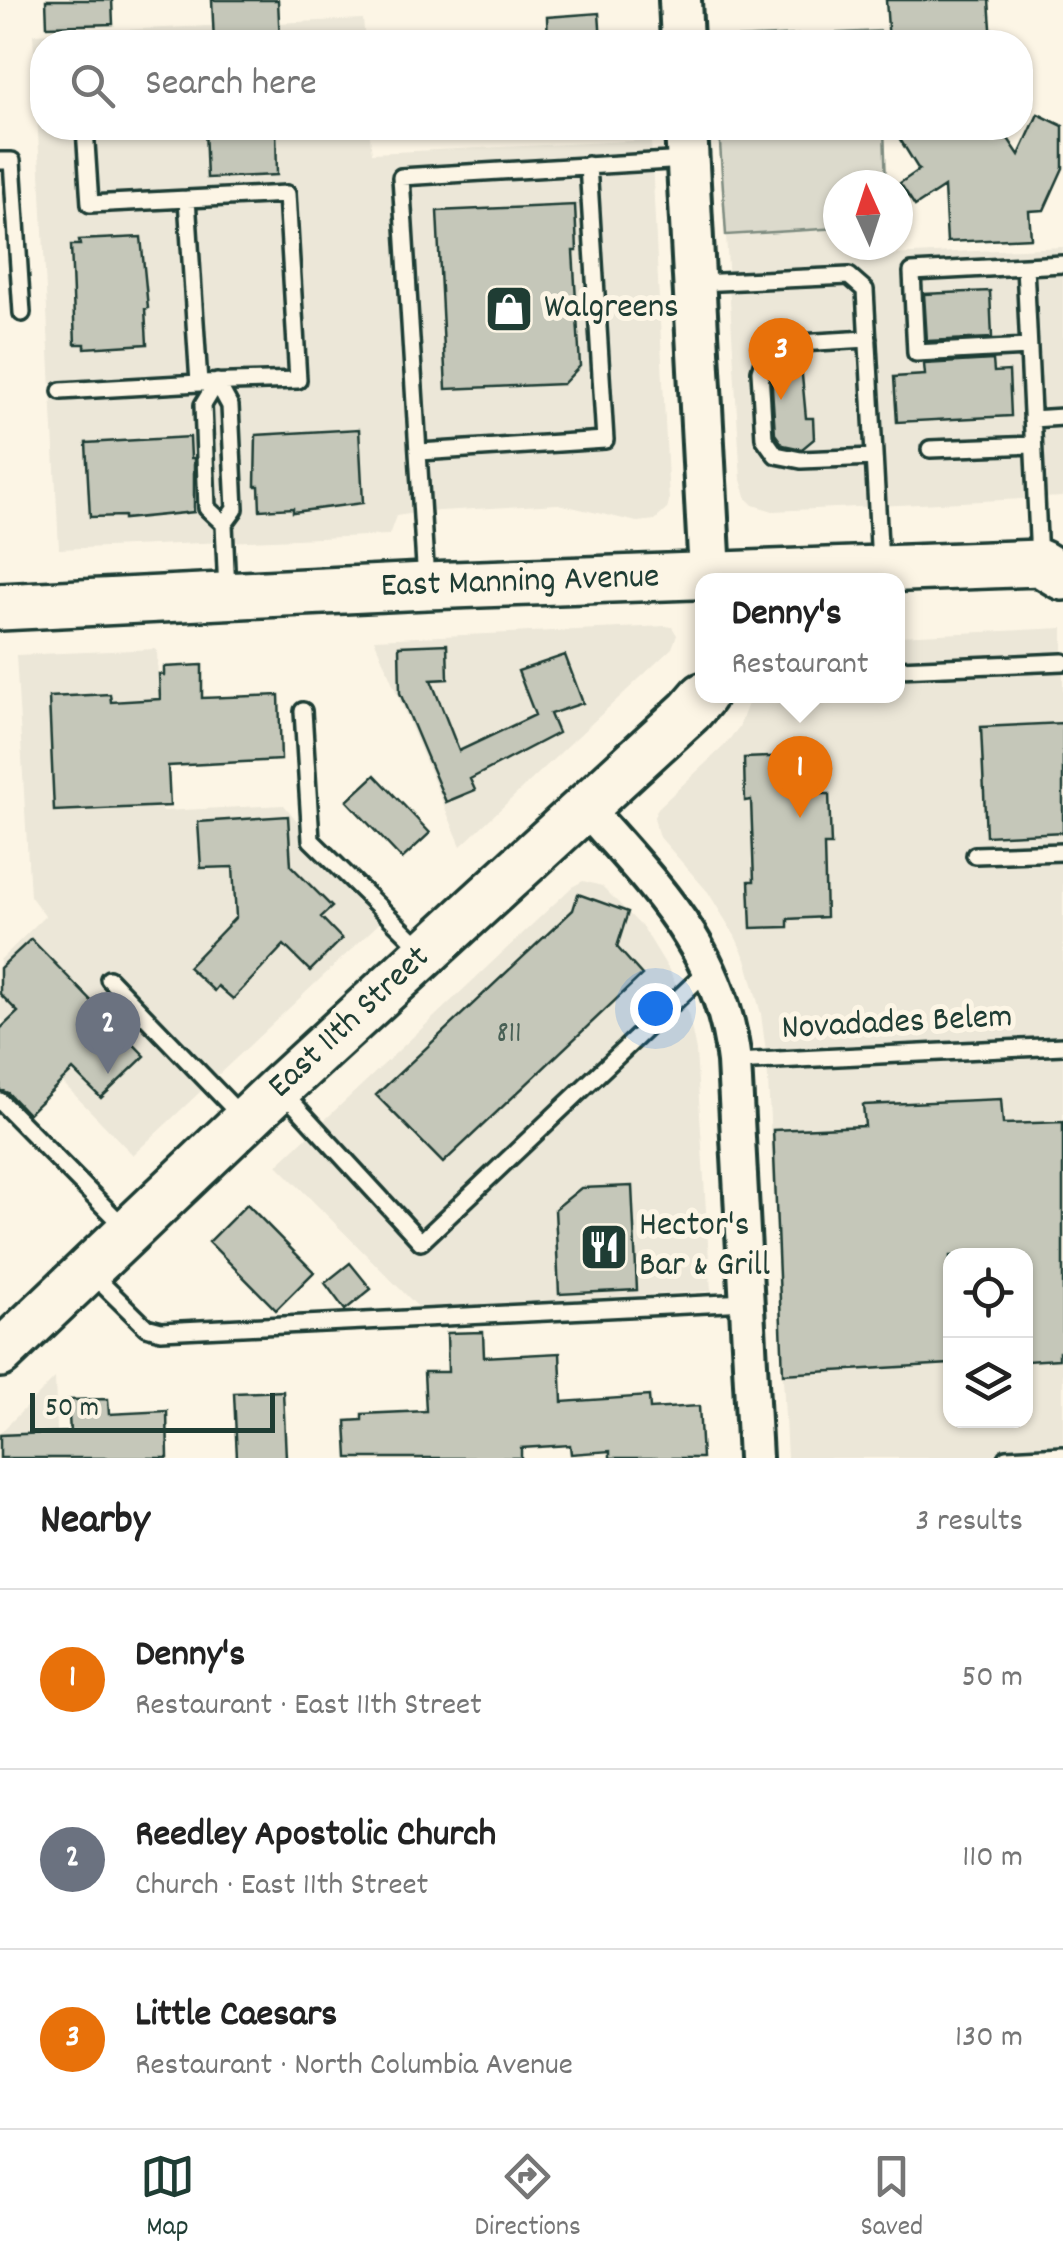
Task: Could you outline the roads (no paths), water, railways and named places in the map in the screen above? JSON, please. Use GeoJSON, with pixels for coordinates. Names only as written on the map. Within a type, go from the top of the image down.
{"type":"FeatureCollection","features":[{"type":"Feature","properties":{"kind":"main road","name":"East Manning Avenue"},"geometry":{"type":"LineString","coordinates":[[796,573],[1055,562]]}},
{"type":"Feature","properties":{"kind":"main road","name":"East Manning Avenue"},"geometry":{"type":"LineString","coordinates":[[0,606],[426,586],[695,578]]}},
{"type":"Feature","properties":{"kind":"main road","name":"East 11th Street"},"geometry":{"type":"LineString","coordinates":[[0,1354],[279,1088],[696,703]]}},
{"type":"Feature","properties":{"kind":"street"},"geometry":{"type":"LineString","coordinates":[[680,0],[681,30]]}},
{"type":"Feature","properties":{"kind":"street"},"geometry":{"type":"LineString","coordinates":[[687,144],[711,573]]}},
{"type":"Feature","properties":{"kind":"street"},"geometry":{"type":"LineString","coordinates":[[584,806],[678,914],[710,968],[725,1006],[734,1062],[755,1458]]}},
{"type":"Feature","properties":{"kind":"lane"},"geometry":{"type":"LineString","coordinates":[[61,391],[298,380],[287,194],[90,204],[86,140]]}},
{"type":"Feature","properties":{"kind":"lane"},"geometry":{"type":"LineString","coordinates":[[426,586],[400,177],[588,165],[687,144]]}},
{"type":"Feature","properties":{"kind":"lane"},"geometry":{"type":"LineString","coordinates":[[0,162],[12,161],[22,313]]}},
{"type":"Feature","properties":{"kind":"lane"},"geometry":{"type":"LineString","coordinates":[[420,452],[605,440],[588,165]]}},
{"type":"Feature","properties":{"kind":"lane"},"geometry":{"type":"LineString","coordinates":[[187,199],[199,384]]}},
{"type":"Feature","properties":{"kind":"lane"},"geometry":{"type":"LineString","coordinates":[[1028,347],[916,353],[912,272],[1063,264]]}},
{"type":"Feature","properties":{"kind":"lane"},"geometry":{"type":"LineString","coordinates":[[1025,266],[1033,445],[1055,562]]}},
{"type":"Feature","properties":{"kind":"lane"},"geometry":{"type":"LineString","coordinates":[[693,284],[849,276],[866,290],[880,568]]}},
{"type":"Feature","properties":{"kind":"lane"},"geometry":{"type":"LineString","coordinates":[[868,339],[782,344],[764,358],[760,371],[764,438],[776,455],[801,460],[874,457]]}},
{"type":"Feature","properties":{"kind":"lane"},"geometry":{"type":"LineString","coordinates":[[216,382],[230,406],[234,508],[224,524],[228,596]]}},
{"type":"Feature","properties":{"kind":"lane"},"geometry":{"type":"LineString","coordinates":[[216,382],[203,406],[207,508],[224,524]]}},
{"type":"Feature","properties":{"kind":"lane"},"geometry":{"type":"LineString","coordinates":[[1032,419],[1063,418]]}},
{"type":"Feature","properties":{"kind":"lane"},"geometry":{"type":"LineString","coordinates":[[930,449],[1033,445]]}},
{"type":"Feature","properties":{"kind":"lane"},"geometry":{"type":"LineString","coordinates":[[905,669],[1063,662]]}},
{"type":"Feature","properties":{"kind":"lane"},"geometry":{"type":"LineString","coordinates":[[303,711],[310,840],[426,952]]}},
{"type":"Feature","properties":{"kind":"lane"},"geometry":{"type":"LineString","coordinates":[[975,855],[1063,852]]}},
{"type":"Feature","properties":{"kind":"lane"},"geometry":{"type":"LineString","coordinates":[[279,1088],[421,1242],[710,968]]}},
{"type":"Feature","properties":{"kind":"lane"},"geometry":{"type":"LineString","coordinates":[[110,979],[245,1120]]}},
{"type":"Feature","properties":{"kind":"lane","name":"Novadades Belem"},"geometry":{"type":"LineString","coordinates":[[734,1062],[1063,1046]]}},
{"type":"Feature","properties":{"kind":"lane"},"geometry":{"type":"LineString","coordinates":[[0,1101],[128,1231]]}},
{"type":"Feature","properties":{"kind":"lane"},"geometry":{"type":"LineString","coordinates":[[88,1270],[146,1327],[161,1331],[747,1302]]}},
{"type":"Feature","properties":{"kind":"lane"},"geometry":{"type":"LineString","coordinates":[[1006,1458],[1063,1455]]}},
{"type":"Feature","properties":{"kind":"place","name":"Walgreens"},"geometry":{"type":"Point","coordinates":[509,309]}},
{"type":"Feature","properties":{"kind":"place","name":"Little Caesars"},"geometry":{"type":"Point","coordinates":[781,400]}},
{"type":"Feature","properties":{"kind":"place","name":"Denny's"},"geometry":{"type":"Point","coordinates":[800,818]}},
{"type":"Feature","properties":{"kind":"place","name":"Reedley Apostolic Church"},"geometry":{"type":"Point","coordinates":[108,1074]}},
{"type":"Feature","properties":{"kind":"place","name":"Hector's Bar & Grill"},"geometry":{"type":"Point","coordinates":[604,1247]}}]}
